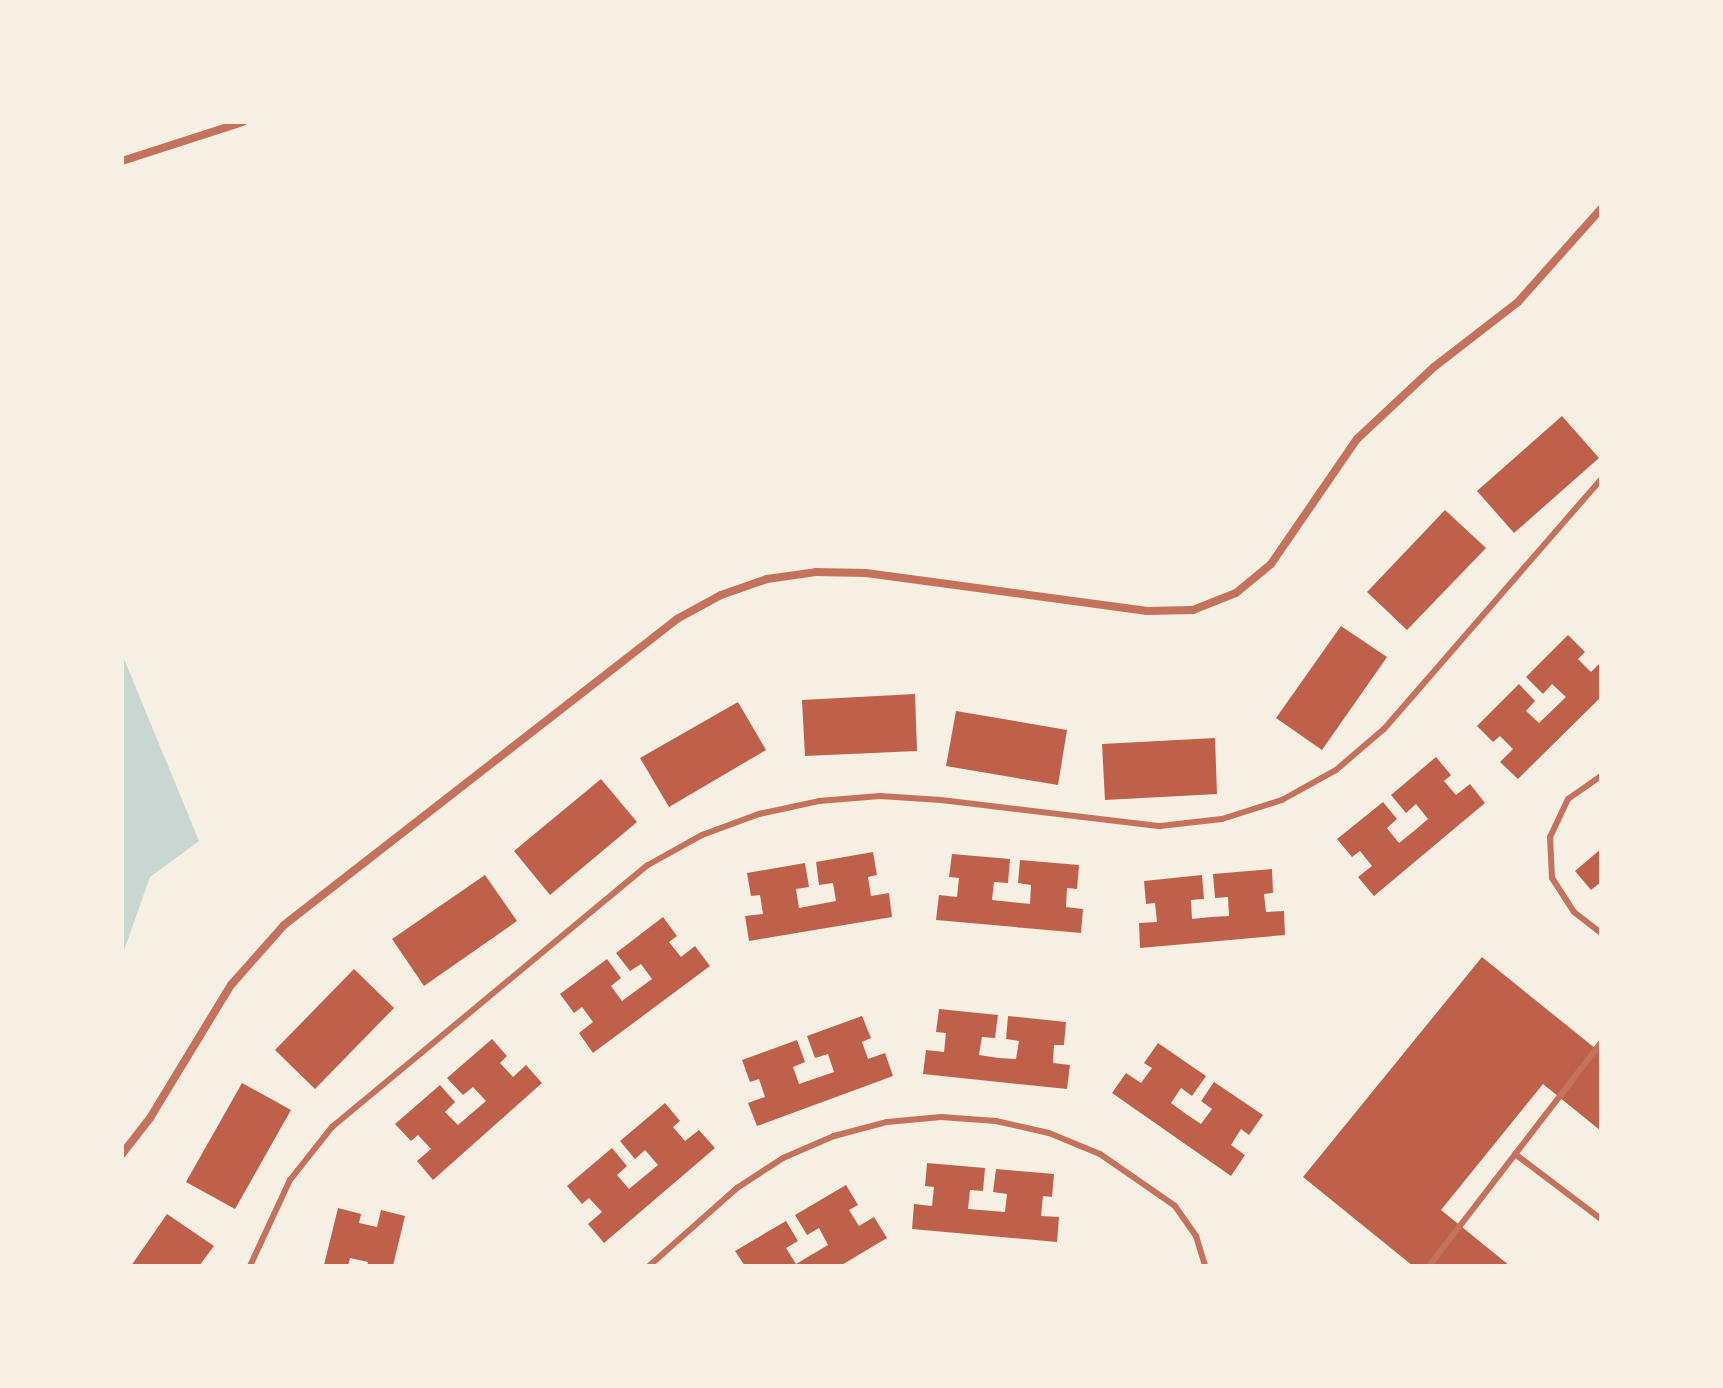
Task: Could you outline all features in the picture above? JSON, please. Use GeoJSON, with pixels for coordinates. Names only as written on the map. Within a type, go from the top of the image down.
{"type":"FeatureCollection","features":[{"type":"Feature","properties":{"kind":"street"},"geometry":{"type":"LineString","coordinates":[[122,161],[243,122]]}},
{"type":"Feature","properties":{"kind":"street"},"geometry":{"type":"LineString","coordinates":[[122,1154],[150,1118],[231,985],[284,925],[677,619],[767,579],[816,572],[866,573],[1147,611],[1193,610],[1236,593],[1271,564],[1357,439],[1434,367],[1518,302],[1601,209]]}},
{"type":"Feature","properties":{"kind":"lane"},"geometry":{"type":"LineString","coordinates":[[250,1266],[290,1180],[332,1127],[648,865],[702,835],[759,814],[819,801],[880,796],[941,800],[1160,826],[1222,819],[1282,800],[1336,770],[1384,729],[1601,479]]}},
{"type":"Feature","properties":{"kind":"lane"},"geometry":{"type":"LineString","coordinates":[[1601,776],[1568,799],[1550,837],[1552,878],[1574,912],[1601,933]]}},
{"type":"Feature","properties":{"kind":"lane"},"geometry":{"type":"LineString","coordinates":[[1429,1266],[1601,1043]]}},
{"type":"Feature","properties":{"kind":"lane"},"geometry":{"type":"LineString","coordinates":[[649,1266],[737,1188],[783,1158],[860,1129],[941,1117],[996,1121],[1049,1133],[1100,1154],[1175,1206],[1196,1236],[1205,1266]]}},
{"type":"Feature","properties":{"kind":"lane"},"geometry":{"type":"LineString","coordinates":[[1515,1154],[1601,1219]]}},
{"type":"Feature","properties":{"kind":"shaded area"},"geometry":{"type":"Polygon","coordinates":[[[122,654],[199,841],[150,877],[122,956],[122,654]]]}},
{"type":"Feature","properties":{"kind":"building"},"geometry":{"type":"Polygon","coordinates":[[[1562,416],[1599,458],[1514,533],[1477,491],[1562,416]]]}},
{"type":"Feature","properties":{"kind":"building"},"geometry":{"type":"Polygon","coordinates":[[[1445,510],[1486,548],[1407,630],[1367,592],[1445,510]]]}},
{"type":"Feature","properties":{"kind":"building"},"geometry":{"type":"Polygon","coordinates":[[[1341,626],[1387,657],[1322,750],[1276,718],[1341,626]]]}},
{"type":"Feature","properties":{"kind":"building"},"geometry":{"type":"Polygon","coordinates":[[[1568,635],[1585,652],[1578,659],[1591,672],[1601,662],[1601,697],[1518,779],[1500,762],[1513,749],[1500,736],[1493,742],[1477,726],[1519,684],[1535,701],[1526,711],[1539,723],[1566,697],[1552,684],[1543,694],[1526,677],[1568,635]]]}},
{"type":"Feature","properties":{"kind":"building"},"geometry":{"type":"Polygon","coordinates":[[[915,694],[917,751],[805,756],[802,700],[915,694]]]}},
{"type":"Feature","properties":{"kind":"building"},"geometry":{"type":"Polygon","coordinates":[[[738,702],[766,750],[669,807],[640,758],[738,702]]]}},
{"type":"Feature","properties":{"kind":"building"},"geometry":{"type":"Polygon","coordinates":[[[956,711],[1067,730],[1058,785],[946,766],[956,711]]]}},
{"type":"Feature","properties":{"kind":"building"},"geometry":{"type":"Polygon","coordinates":[[[1215,738],[1217,794],[1105,800],[1102,744],[1215,738]]]}},
{"type":"Feature","properties":{"kind":"building"},"geometry":{"type":"Polygon","coordinates":[[[1436,757],[1451,775],[1444,781],[1456,795],[1470,784],[1485,803],[1374,896],[1358,877],[1372,866],[1360,851],[1352,857],[1337,839],[1383,802],[1397,819],[1387,828],[1399,843],[1414,831],[1428,819],[1416,804],[1406,813],[1391,795],[1436,757]]]}},
{"type":"Feature","properties":{"kind":"building"},"geometry":{"type":"Polygon","coordinates":[[[601,779],[637,822],[550,895],[514,851],[601,779]]]}},
{"type":"Feature","properties":{"kind":"building"},"geometry":{"type":"Polygon","coordinates":[[[1601,849],[1601,882],[1591,890],[1575,871],[1601,849]]]}},
{"type":"Feature","properties":{"kind":"building"},"geometry":{"type":"Polygon","coordinates":[[[873,852],[877,875],[868,877],[871,896],[889,893],[892,917],[749,941],[745,916],[763,914],[760,895],[751,896],[747,873],[805,863],[809,887],[796,889],[799,908],[836,901],[833,883],[819,885],[816,862],[873,852]]]}},
{"type":"Feature","properties":{"kind":"building"},"geometry":{"type":"Polygon","coordinates":[[[952,854],[1010,859],[1008,883],[994,882],[992,900],[1030,904],[1031,885],[1018,883],[1020,860],[1079,865],[1077,889],[1067,888],[1066,907],[1083,909],[1081,933],[936,920],[939,895],[957,897],[959,878],[949,877],[952,854]]]}},
{"type":"Feature","properties":{"kind":"building"},"geometry":{"type":"Polygon","coordinates":[[[1272,869],[1273,893],[1264,894],[1266,912],[1284,911],[1285,935],[1140,948],[1139,923],[1157,922],[1155,903],[1146,904],[1144,881],[1202,875],[1204,899],[1191,900],[1192,919],[1229,916],[1228,897],[1215,898],[1213,874],[1272,869]]]}},
{"type":"Feature","properties":{"kind":"building"},"geometry":{"type":"Polygon","coordinates":[[[485,875],[517,921],[424,986],[392,939],[485,875]]]}},
{"type":"Feature","properties":{"kind":"building"},"geometry":{"type":"Polygon","coordinates":[[[663,917],[677,936],[669,942],[681,957],[695,946],[710,966],[593,1053],[579,1033],[593,1022],[582,1007],[574,1013],[560,994],[607,959],[621,978],[611,986],[622,1001],[652,979],[641,964],[630,971],[616,953],[663,917]]]}},
{"type":"Feature","properties":{"kind":"building"},"geometry":{"type":"Polygon","coordinates":[[[1482,957],[1601,1053],[1601,1131],[1543,1084],[1441,1210],[1510,1266],[1413,1266],[1303,1177],[1482,957]]]}},
{"type":"Feature","properties":{"kind":"building"},"geometry":{"type":"Polygon","coordinates":[[[354,969],[394,1008],[315,1089],[275,1050],[354,969]]]}},
{"type":"Feature","properties":{"kind":"building"},"geometry":{"type":"Polygon","coordinates":[[[939,1009],[998,1015],[995,1038],[982,1037],[979,1055],[998,1058],[1016,1059],[1019,1041],[1006,1039],[1008,1016],[1066,1022],[1064,1045],[1054,1045],[1053,1063],[1070,1065],[1067,1089],[923,1074],[926,1050],[944,1052],[946,1033],[936,1032],[939,1009]]]}},
{"type":"Feature","properties":{"kind":"building"},"geometry":{"type":"Polygon","coordinates":[[[862,1016],[871,1038],[862,1042],[868,1059],[885,1053],[893,1076],[757,1126],[748,1103],[765,1097],[759,1079],[750,1082],[742,1060],[797,1040],[805,1062],[793,1067],[799,1084],[834,1072],[828,1054],[815,1058],[807,1036],[862,1016]]]}},
{"type":"Feature","properties":{"kind":"building"},"geometry":{"type":"Polygon","coordinates":[[[492,1039],[507,1056],[500,1063],[513,1077],[526,1065],[542,1083],[433,1180],[417,1161],[431,1149],[418,1135],[411,1141],[395,1124],[440,1085],[455,1102],[445,1112],[458,1125],[486,1101],[473,1087],[463,1095],[447,1078],[492,1039]]]}},
{"type":"Feature","properties":{"kind":"building"},"geometry":{"type":"Polygon","coordinates":[[[1158,1043],[1206,1076],[1192,1096],[1181,1088],[1171,1103],[1186,1114],[1201,1124],[1212,1109],[1201,1101],[1214,1082],[1263,1115],[1249,1135],[1241,1129],[1231,1145],[1245,1155],[1231,1176],[1112,1093],[1126,1073],[1141,1083],[1152,1068],[1144,1063],[1158,1043]]]}},
{"type":"Feature","properties":{"kind":"building"},"geometry":{"type":"Polygon","coordinates":[[[242,1083],[291,1110],[235,1209],[186,1182],[242,1083]]]}},
{"type":"Feature","properties":{"kind":"building"},"geometry":{"type":"Polygon","coordinates":[[[665,1103],[680,1121],[673,1127],[685,1141],[699,1130],[715,1148],[604,1243],[588,1224],[602,1212],[589,1198],[582,1204],[567,1186],[612,1148],[627,1166],[617,1175],[629,1189],[658,1165],[645,1150],[635,1159],[620,1141],[665,1103]]]}},
{"type":"Feature","properties":{"kind":"building"},"geometry":{"type":"Polygon","coordinates":[[[927,1163],[985,1168],[983,1191],[970,1190],[968,1209],[1005,1212],[1007,1194],[993,1192],[996,1169],[1054,1174],[1052,1197],[1043,1196],[1041,1216],[1059,1217],[1057,1242],[912,1229],[914,1204],[932,1206],[934,1187],[925,1186],[927,1163]]]}},
{"type":"Feature","properties":{"kind":"building"},"geometry":{"type":"Polygon","coordinates":[[[846,1185],[858,1205],[849,1210],[859,1226],[874,1217],[887,1238],[840,1266],[745,1266],[735,1251],[786,1221],[798,1241],[786,1248],[796,1264],[828,1245],[819,1228],[807,1235],[795,1215],[846,1185]]]}},
{"type":"Feature","properties":{"kind":"building"},"geometry":{"type":"Polygon","coordinates":[[[338,1208],[361,1214],[359,1223],[377,1227],[381,1210],[405,1216],[393,1266],[367,1266],[368,1262],[350,1258],[348,1266],[324,1265],[338,1208]]]}},
{"type":"Feature","properties":{"kind":"building"},"geometry":{"type":"Polygon","coordinates":[[[167,1214],[214,1246],[199,1266],[131,1266],[167,1214]]]}}]}
